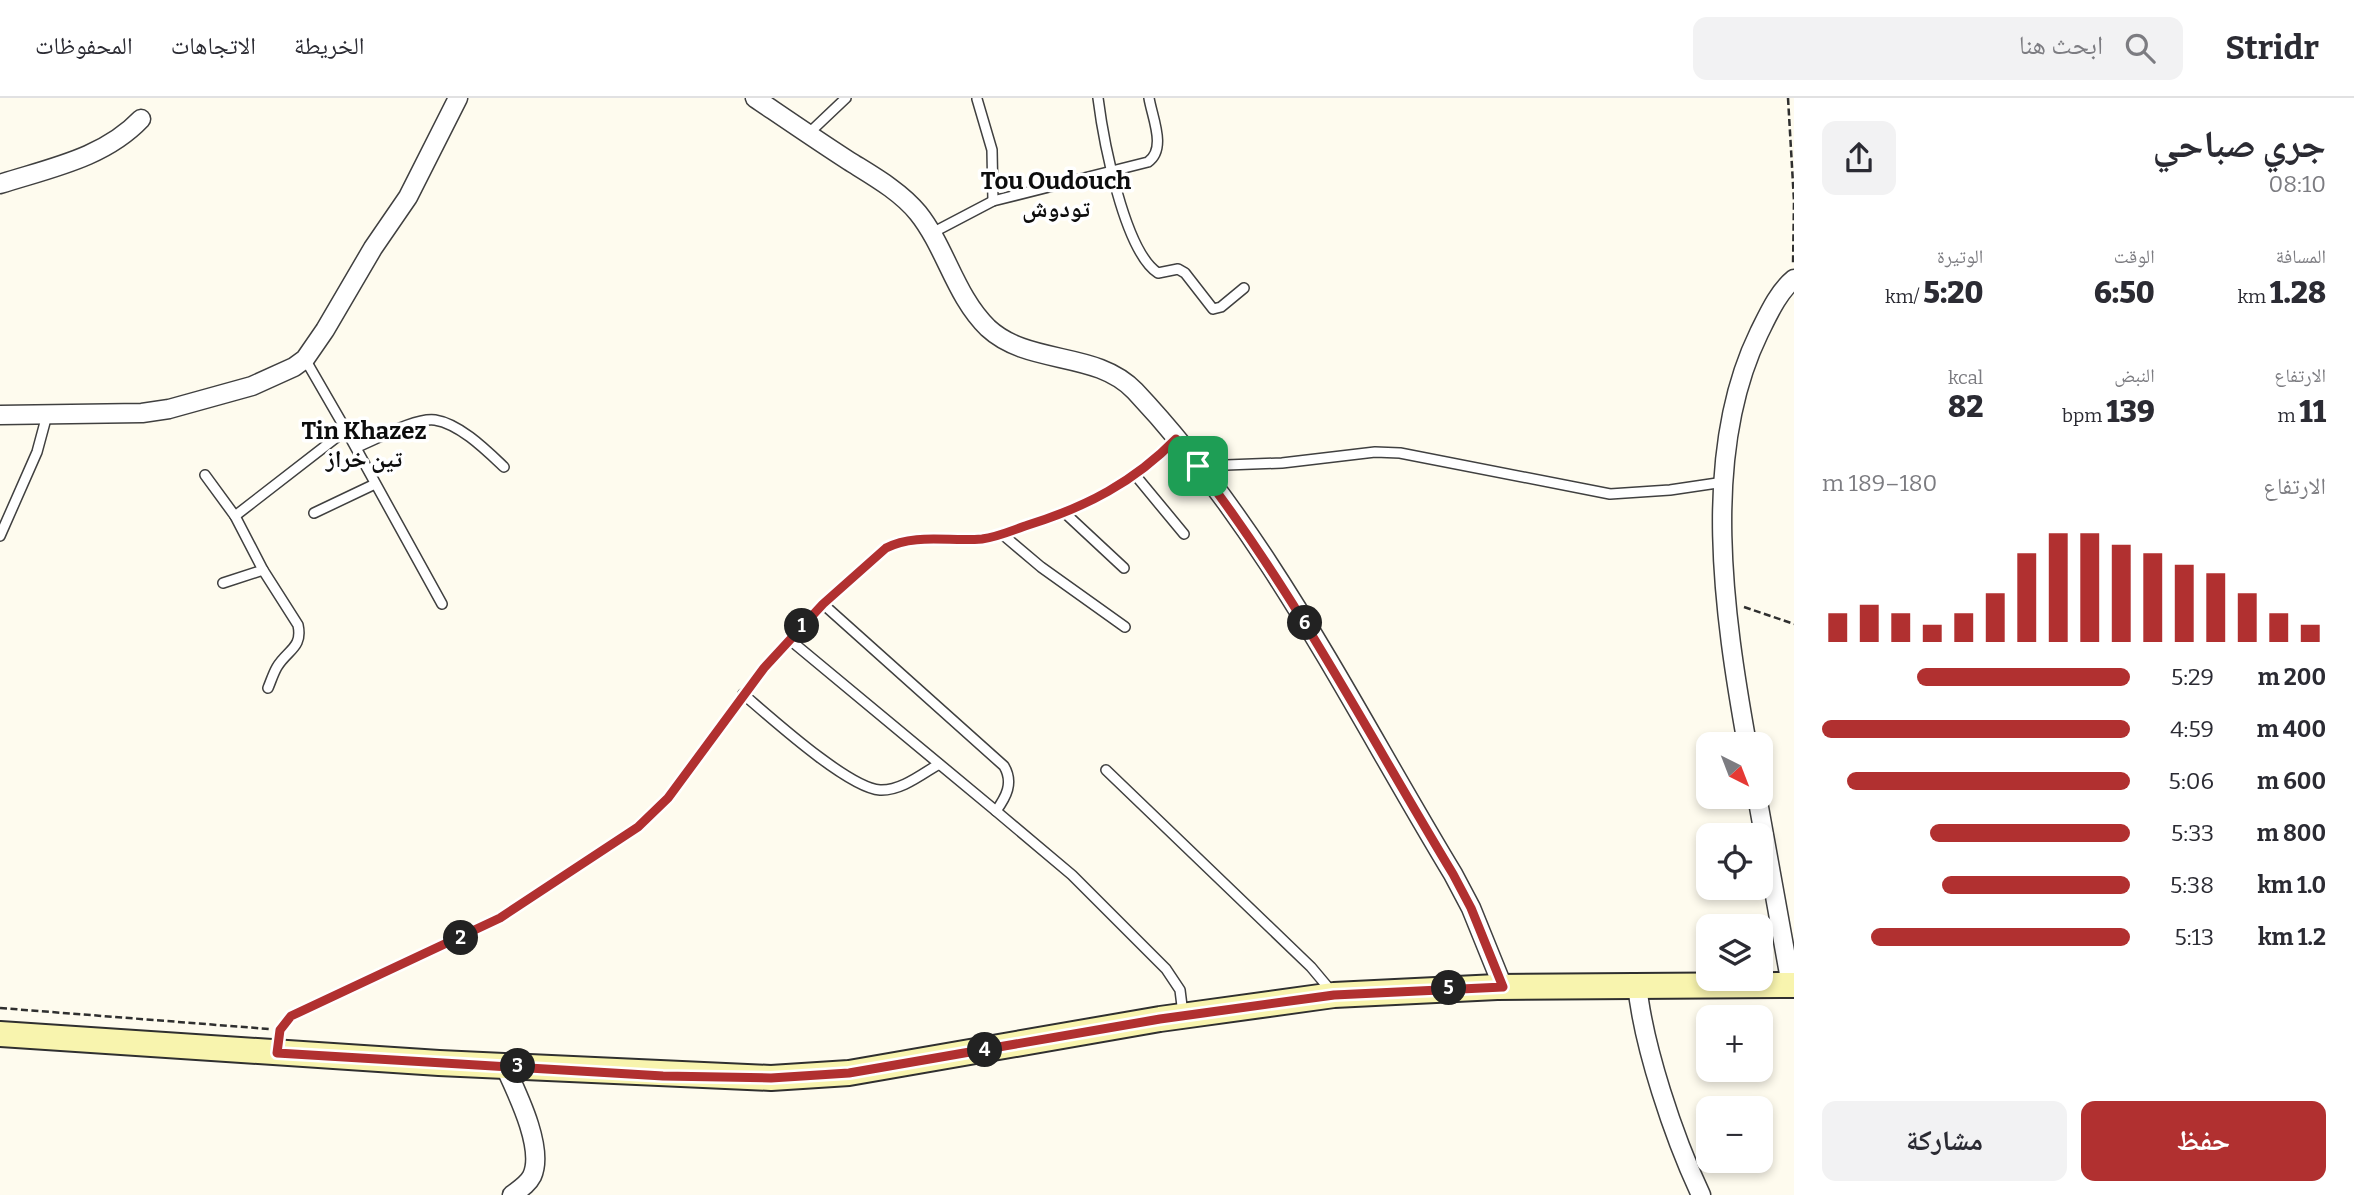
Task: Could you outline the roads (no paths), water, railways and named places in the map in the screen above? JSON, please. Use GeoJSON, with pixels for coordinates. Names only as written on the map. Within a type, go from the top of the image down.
{"type":"FeatureCollection","features":[{"type":"Feature","properties":{"kind":"main road"},"geometry":{"type":"LineString","coordinates":[[0,1034],[279,1041],[504,1065],[663,1076],[771,1078],[849,1073],[1183,1017],[1334,995],[1637,984],[1792,985]]}},
{"type":"Feature","properties":{"kind":"street"},"geometry":{"type":"LineString","coordinates":[[0,415],[142,413],[169,409],[252,386],[305,359],[419,179],[458,98]]}},
{"type":"Feature","properties":{"kind":"street"},"geometry":{"type":"LineString","coordinates":[[755,98],[894,191],[917,211],[932,233],[963,294],[990,330],[1026,348],[1107,370],[1134,390],[1176,439],[1232,510],[1294,605],[1471,908],[1503,987]]}},
{"type":"Feature","properties":{"kind":"street"},"geometry":{"type":"LineString","coordinates":[[0,184],[106,148],[126,135],[141,119]]}},
{"type":"Feature","properties":{"kind":"street"},"geometry":{"type":"LineString","coordinates":[[1745,732],[1727,601],[1723,553],[1724,482],[1731,420],[1747,357],[1767,316],[1792,281]]}},
{"type":"Feature","properties":{"kind":"street"},"geometry":{"type":"LineString","coordinates":[[1759,809],[1792,985]]}},
{"type":"Feature","properties":{"kind":"street"},"geometry":{"type":"LineString","coordinates":[[1637,984],[1640,1015],[1653,1061],[1701,1195]]}},
{"type":"Feature","properties":{"kind":"street"},"geometry":{"type":"LineString","coordinates":[[504,1065],[526,1118],[536,1165],[530,1180],[512,1195]]}},
{"type":"Feature","properties":{"kind":"lane"},"geometry":{"type":"LineString","coordinates":[[808,134],[846,98]]}},
{"type":"Feature","properties":{"kind":"lane"},"geometry":{"type":"LineString","coordinates":[[976,98],[992,150],[993,201]]}},
{"type":"Feature","properties":{"kind":"lane"},"geometry":{"type":"LineString","coordinates":[[1098,98],[1111,173],[1137,242],[1156,272],[1185,272],[1208,306],[1214,310],[1244,288]]}},
{"type":"Feature","properties":{"kind":"lane"},"geometry":{"type":"LineString","coordinates":[[932,233],[993,201],[1148,162],[1154,157],[1158,144],[1149,98]]}},
{"type":"Feature","properties":{"kind":"lane"},"geometry":{"type":"LineString","coordinates":[[305,359],[442,604]]}},
{"type":"Feature","properties":{"kind":"lane"},"geometry":{"type":"LineString","coordinates":[[0,536],[37,452],[47,415]]}},
{"type":"Feature","properties":{"kind":"lane"},"geometry":{"type":"LineString","coordinates":[[356,447],[416,422],[436,420],[460,431],[504,467]]}},
{"type":"Feature","properties":{"kind":"lane"},"geometry":{"type":"LineString","coordinates":[[235,516],[346,430]]}},
{"type":"Feature","properties":{"kind":"lane"},"geometry":{"type":"LineString","coordinates":[[279,1041],[284,1022],[303,1009],[421,958],[500,918],[627,835],[668,798],[743,694],[790,639],[870,560],[898,542],[921,539],[957,541],[1002,534],[1066,514],[1136,475],[1176,439]]}},
{"type":"Feature","properties":{"kind":"lane"},"geometry":{"type":"LineString","coordinates":[[1198,466],[1282,463],[1375,452],[1400,453],[1610,494],[1634,494],[1724,482]]}},
{"type":"Feature","properties":{"kind":"lane"},"geometry":{"type":"LineString","coordinates":[[205,475],[235,516],[263,570],[291,612],[300,635],[296,648],[277,667],[268,688]]}},
{"type":"Feature","properties":{"kind":"lane"},"geometry":{"type":"LineString","coordinates":[[1136,475],[1184,534]]}},
{"type":"Feature","properties":{"kind":"lane"},"geometry":{"type":"LineString","coordinates":[[314,513],[375,484]]}},
{"type":"Feature","properties":{"kind":"lane"},"geometry":{"type":"LineString","coordinates":[[1066,514],[1124,568]]}},
{"type":"Feature","properties":{"kind":"lane"},"geometry":{"type":"LineString","coordinates":[[1002,534],[1041,567],[1125,627]]}},
{"type":"Feature","properties":{"kind":"lane"},"geometry":{"type":"LineString","coordinates":[[223,583],[263,570]]}},
{"type":"Feature","properties":{"kind":"lane"},"geometry":{"type":"LineString","coordinates":[[823,604],[1004,766],[1009,785],[1006,798],[996,811]]}},
{"type":"Feature","properties":{"kind":"lane"},"geometry":{"type":"LineString","coordinates":[[790,639],[1072,875],[1166,969],[1180,990],[1183,1017]]}},
{"type":"Feature","properties":{"kind":"lane"},"geometry":{"type":"LineString","coordinates":[[743,694],[822,758],[870,788],[897,787],[939,764]]}},
{"type":"Feature","properties":{"kind":"lane"},"geometry":{"type":"LineString","coordinates":[[1106,770],[1311,967],[1334,995]]}},
{"type":"Feature","properties":{"kind":"district","name":"Tou Oudouch تودوش"},"geometry":{"type":"Point","coordinates":[1056,195]}},
{"type":"Feature","properties":{"kind":"district","name":"Tin Khazez تين خراز"},"geometry":{"type":"Point","coordinates":[364,445]}}]}
